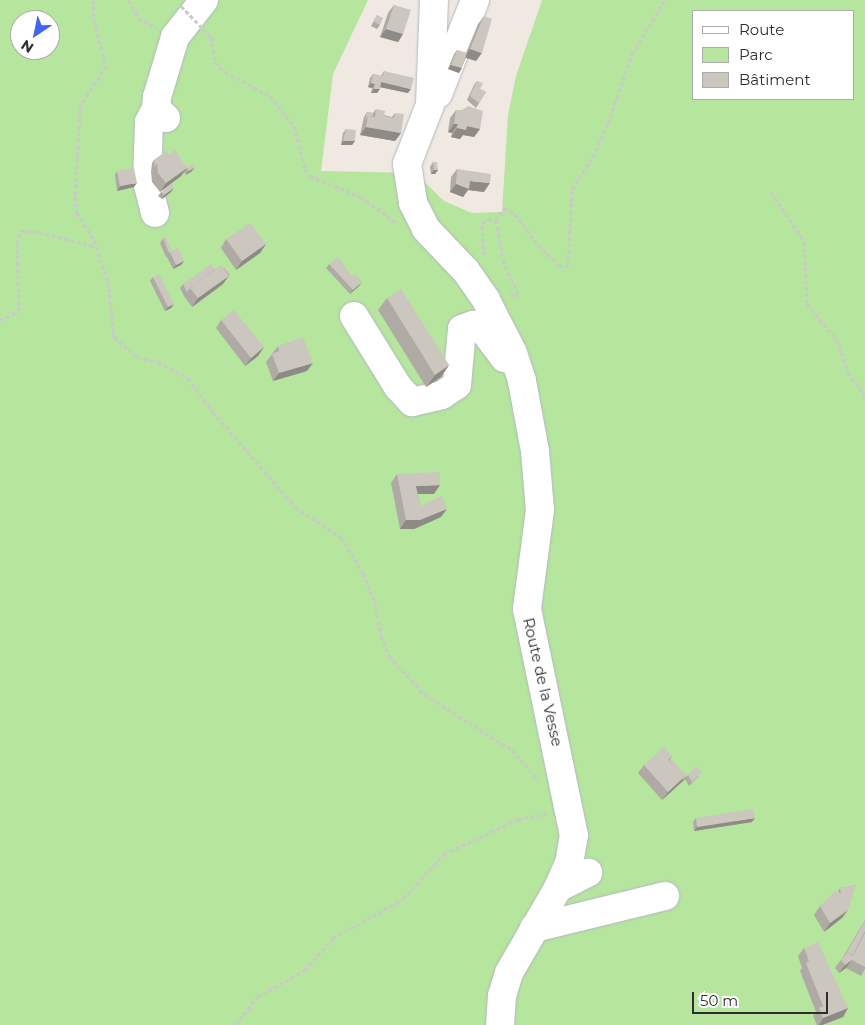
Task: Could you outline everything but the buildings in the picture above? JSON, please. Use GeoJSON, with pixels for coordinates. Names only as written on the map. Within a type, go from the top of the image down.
{"type":"FeatureCollection","features":[{"type":"Feature","properties":{"kind":"street","name":"Route de la Vesse"},"geometry":{"type":"LineString","coordinates":[[434,0],[430,105],[407,164],[413,203],[426,229],[466,272],[501,328],[522,381],[535,451],[540,510],[527,609],[571,810],[573,849],[558,888],[509,974],[502,996],[500,1025]]}},
{"type":"Feature","properties":{"kind":"street"},"geometry":{"type":"LineString","coordinates":[[430,105],[441,89],[475,0]]}},
{"type":"Feature","properties":{"kind":"street"},"geometry":{"type":"LineString","coordinates":[[155,213],[146,174],[149,122],[161,113],[175,37],[192,3]]}},
{"type":"Feature","properties":{"kind":"street"},"geometry":{"type":"LineString","coordinates":[[354,316],[398,388],[412,402],[442,395],[457,385],[462,329],[474,325],[484,331],[522,381]]}},
{"type":"Feature","properties":{"kind":"street"},"geometry":{"type":"LineString","coordinates":[[514,596],[530,621]]}},
{"type":"Feature","properties":{"kind":"street"},"geometry":{"type":"LineString","coordinates":[[558,888],[588,873]]}},
{"type":"Feature","properties":{"kind":"street"},"geometry":{"type":"LineString","coordinates":[[534,928],[665,896]]}},
{"type":"Feature","properties":{"kind":"path"},"geometry":{"type":"LineString","coordinates":[[93,0],[94,21],[106,66],[80,106],[75,203],[77,213],[96,247],[108,282],[114,337],[137,358],[158,362],[188,378],[213,412],[295,507],[341,537],[363,573],[375,602],[381,636],[389,656],[425,695],[512,750],[546,788]]}},
{"type":"Feature","properties":{"kind":"path"},"geometry":{"type":"LineString","coordinates":[[129,0],[138,18],[175,37]]}},
{"type":"Feature","properties":{"kind":"path"},"geometry":{"type":"LineString","coordinates":[[506,290],[514,296],[518,294],[503,260],[496,220],[501,210],[509,210],[538,245],[560,266],[568,266],[572,189],[593,156],[608,123],[632,54],[665,0]]}},
{"type":"Feature","properties":{"kind":"path"},"geometry":{"type":"LineString","coordinates":[[192,3],[211,38],[215,62],[225,72],[270,96],[294,126],[305,169],[310,176],[369,202],[403,227]]}},
{"type":"Feature","properties":{"kind":"path"},"geometry":{"type":"LineString","coordinates":[[771,192],[804,241],[807,304],[837,340],[848,372],[865,395]]}},
{"type":"Feature","properties":{"kind":"path"},"geometry":{"type":"LineString","coordinates":[[466,272],[487,274],[480,228],[484,221],[496,220]]}},
{"type":"Feature","properties":{"kind":"path"},"geometry":{"type":"LineString","coordinates":[[0,320],[19,311],[17,244],[21,231],[40,232],[96,247]]}},
{"type":"Feature","properties":{"kind":"path"},"geometry":{"type":"LineString","coordinates":[[236,1025],[257,997],[306,970],[333,938],[403,899],[444,854],[518,819],[571,810]]}},
{"type":"Feature","properties":{"kind":"green space"},"geometry":{"type":"Polygon","coordinates":[[[0,0],[368,0],[333,74],[321,171],[415,173],[444,201],[472,213],[502,212],[508,115],[516,76],[542,0],[865,0],[865,1025],[0,1025],[0,0]]]}}]}
